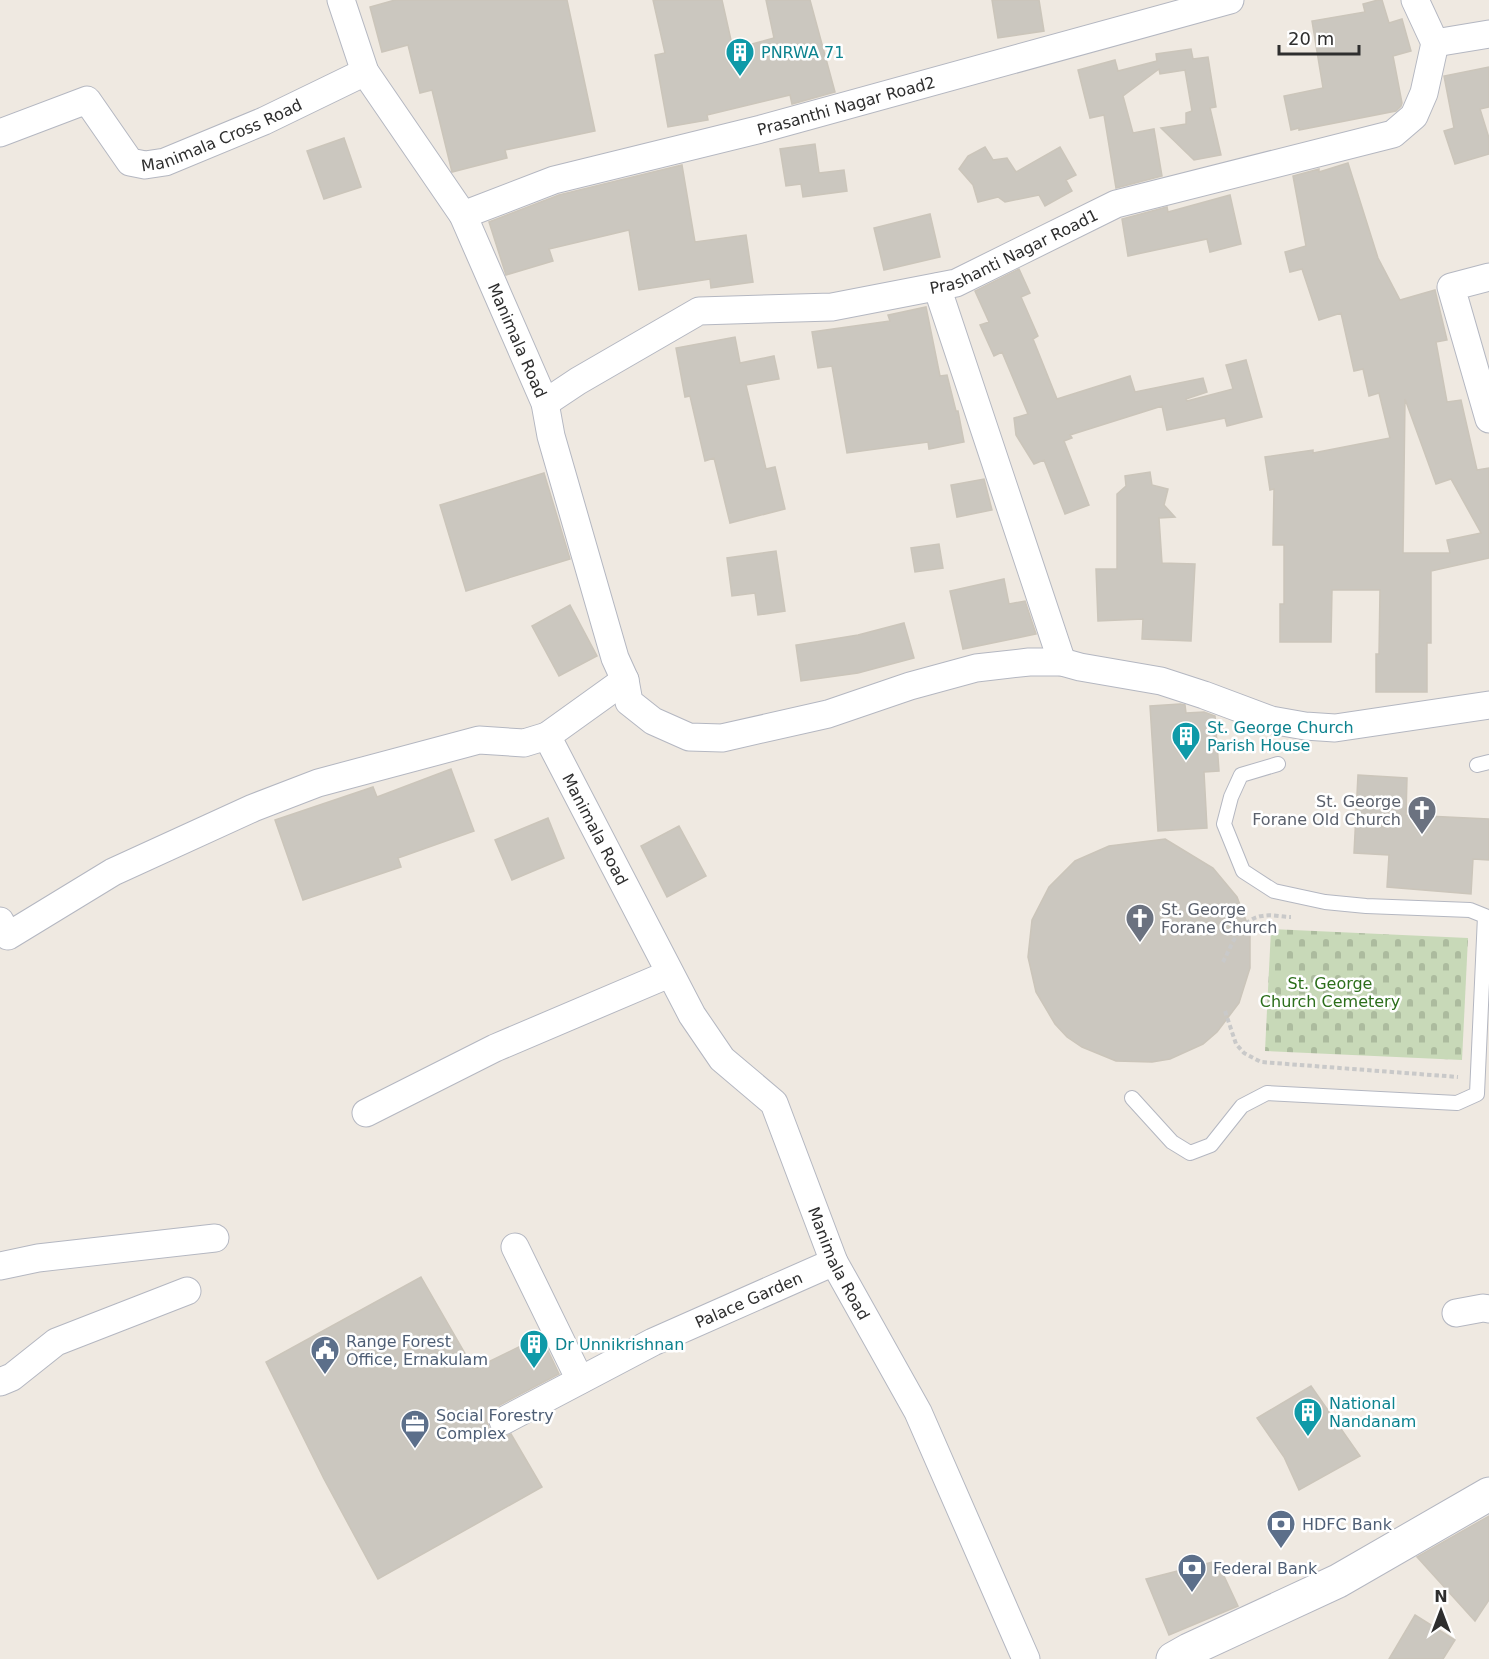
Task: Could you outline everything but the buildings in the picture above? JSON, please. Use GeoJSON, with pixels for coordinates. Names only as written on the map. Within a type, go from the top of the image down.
{"type":"FeatureCollection","features":[{"type":"Feature","properties":{"kind":"street","name":"Prasanthi Nagar Road2"},"geometry":{"type":"LineString","coordinates":[[463,215],[554,180],[761,129],[1230,0]]}},
{"type":"Feature","properties":{"kind":"street"},"geometry":{"type":"LineString","coordinates":[[1415,0],[1435,43],[1489,34]]}},
{"type":"Feature","properties":{"kind":"street","name":"Manimala Road"},"geometry":{"type":"LineString","coordinates":[[343,1],[365,72],[463,215],[545,403],[551,436],[612,647],[625,680],[629,702],[653,721],[689,737],[722,738],[828,714],[910,686],[976,668],[1029,662],[1062,662],[1161,681],[1271,720],[1305,726],[1335,728],[1489,705]]}},
{"type":"Feature","properties":{"kind":"street","name":"Prashanti Nagar Road1"},"geometry":{"type":"LineString","coordinates":[[545,403],[578,381],[699,311],[831,307],[956,283],[1116,204],[1393,134],[1414,116],[1424,93],[1435,43]]}},
{"type":"Feature","properties":{"kind":"street","name":"Manimala Cross Road"},"geometry":{"type":"LineString","coordinates":[[0,133],[87,100],[130,162],[145,165],[165,162],[264,121],[365,72]]}},
{"type":"Feature","properties":{"kind":"street"},"geometry":{"type":"LineString","coordinates":[[1489,277],[1451,287],[1489,419]]}},
{"type":"Feature","properties":{"kind":"street"},"geometry":{"type":"LineString","coordinates":[[937,287],[1062,662]]}},
{"type":"Feature","properties":{"kind":"street"},"geometry":{"type":"LineString","coordinates":[[0,921],[8,936],[113,872],[252,808],[318,783],[479,740],[524,744],[547,736],[625,680]]}},
{"type":"Feature","properties":{"kind":"street","name":"Manimala Road"},"geometry":{"type":"LineString","coordinates":[[547,736],[692,1015],[722,1059],[774,1103],[834,1262],[918,1412],[1026,1659]]}},
{"type":"Feature","properties":{"kind":"street"},"geometry":{"type":"LineString","coordinates":[[366,1113],[495,1048],[669,974]]}},
{"type":"Feature","properties":{"kind":"street"},"geometry":{"type":"LineString","coordinates":[[0,1266],[38,1258],[215,1238]]}},
{"type":"Feature","properties":{"kind":"street"},"geometry":{"type":"LineString","coordinates":[[514,1247],[579,1380]]}},
{"type":"Feature","properties":{"kind":"street","name":"Palace Garden"},"geometry":{"type":"LineString","coordinates":[[503,1421],[653,1342],[834,1262]]}},
{"type":"Feature","properties":{"kind":"street"},"geometry":{"type":"LineString","coordinates":[[0,1382],[12,1377],[56,1342],[187,1291]]}},
{"type":"Feature","properties":{"kind":"street"},"geometry":{"type":"LineString","coordinates":[[1456,1313],[1489,1309]]}},
{"type":"Feature","properties":{"kind":"street"},"geometry":{"type":"LineString","coordinates":[[1173,1659],[1338,1581],[1489,1494]]}},
{"type":"Feature","properties":{"kind":"lane"},"geometry":{"type":"LineString","coordinates":[[1132,1098],[1172,1142],[1190,1153],[1211,1145],[1242,1106],[1267,1093],[1457,1103],[1477,1094],[1485,916],[1470,910],[1325,902],[1274,891],[1243,871],[1224,824],[1231,797],[1241,775],[1278,764]]}},
{"type":"Feature","properties":{"kind":"path"},"geometry":{"type":"LineString","coordinates":[[1225,1011],[1236,1044],[1244,1053],[1261,1062],[1478,1079]]}},
{"type":"Feature","properties":{"kind":"green space","name":"St. George Church Cemetery"},"geometry":{"type":"Polygon","coordinates":[[[1271,929],[1468,938],[1462,1060],[1265,1051],[1271,929]]]}},
{"type":"Feature","properties":{"kind":"place","name":"PNRWA 71"},"geometry":{"type":"Point","coordinates":[740,78]}},
{"type":"Feature","properties":{"kind":"place","name":"St. George Church Parish House"},"geometry":{"type":"Point","coordinates":[1186,762]}},
{"type":"Feature","properties":{"kind":"place","name":"St. George Forane Old Church"},"geometry":{"type":"Point","coordinates":[1422,836]}},
{"type":"Feature","properties":{"kind":"place","name":"St. George Forane Church"},"geometry":{"type":"Point","coordinates":[1140,944]}},
{"type":"Feature","properties":{"kind":"place","name":"Dr Unnikrishnan"},"geometry":{"type":"Point","coordinates":[534,1370]}},
{"type":"Feature","properties":{"kind":"place","name":"Range Forest Office, Ernakulam"},"geometry":{"type":"Point","coordinates":[325,1376]}},
{"type":"Feature","properties":{"kind":"place","name":"National Nandanam"},"geometry":{"type":"Point","coordinates":[1308,1438]}},
{"type":"Feature","properties":{"kind":"place","name":"Social Forestry Complex"},"geometry":{"type":"Point","coordinates":[415,1450]}},
{"type":"Feature","properties":{"kind":"place","name":"HDFC Bank"},"geometry":{"type":"Point","coordinates":[1281,1550]}},
{"type":"Feature","properties":{"kind":"place","name":"Federal Bank"},"geometry":{"type":"Point","coordinates":[1192,1594]}}]}
